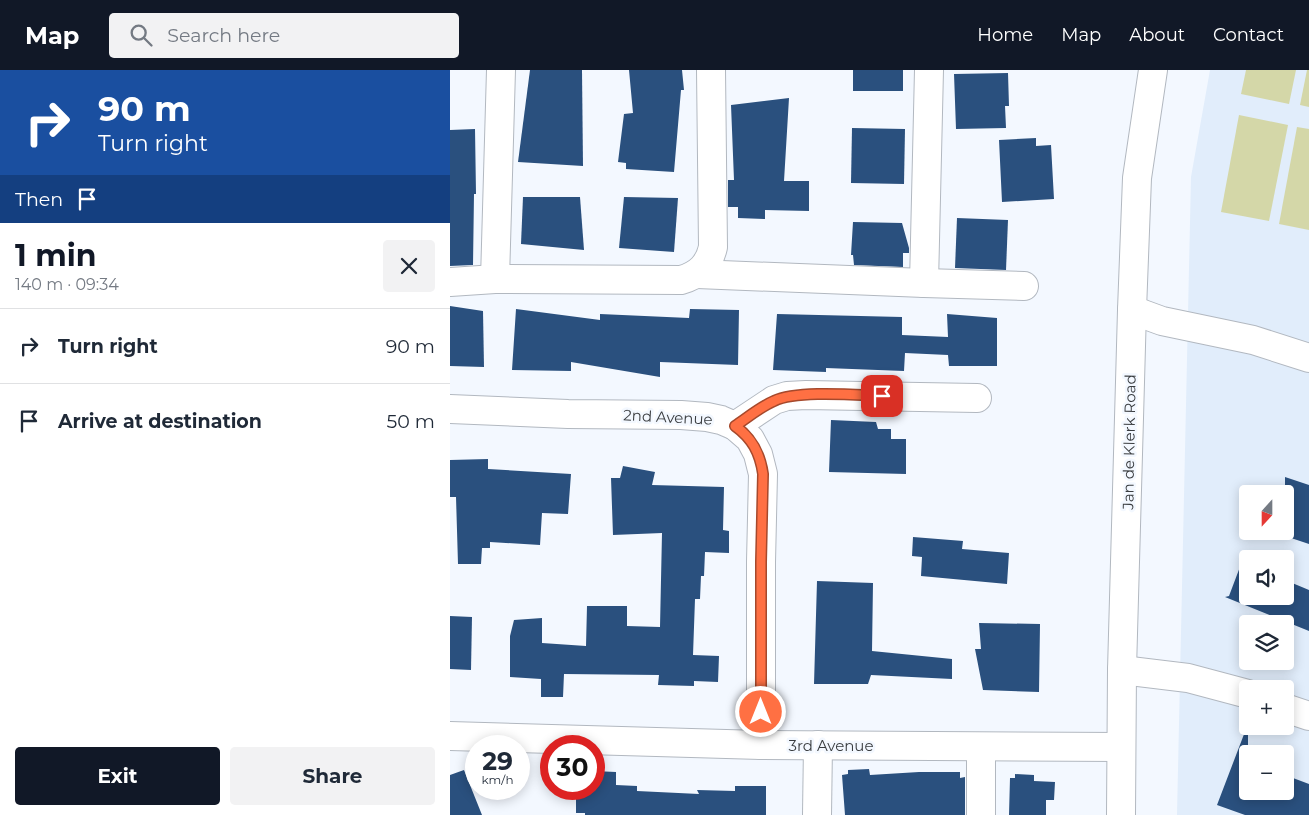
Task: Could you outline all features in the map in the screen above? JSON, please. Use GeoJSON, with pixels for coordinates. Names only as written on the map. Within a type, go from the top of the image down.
{"type":"FeatureCollection","features":[{"type":"Feature","properties":{"kind":"street"},"geometry":{"type":"LineString","coordinates":[[494,279],[501,70]]}},
{"type":"Feature","properties":{"kind":"street"},"geometry":{"type":"LineString","coordinates":[[450,282],[494,279],[661,281],[681,280],[697,274],[705,267],[711,257],[713,247],[711,70]]}},
{"type":"Feature","properties":{"kind":"street"},"geometry":{"type":"LineString","coordinates":[[924,283],[929,70]]}},
{"type":"Feature","properties":{"kind":"street","name":"Jan de Klerk Road"},"geometry":{"type":"LineString","coordinates":[[1121,815],[1122,670],[1137,178],[1153,70]]}},
{"type":"Feature","properties":{"kind":"street"},"geometry":{"type":"LineString","coordinates":[[697,274],[1024,286]]}},
{"type":"Feature","properties":{"kind":"street"},"geometry":{"type":"LineString","coordinates":[[1132,310],[1162,321],[1253,340],[1309,358]]}},
{"type":"Feature","properties":{"kind":"street"},"geometry":{"type":"LineString","coordinates":[[735,426],[774,400],[787,396],[806,394],[977,398]]}},
{"type":"Feature","properties":{"kind":"street","name":"2nd Avenue"},"geometry":{"type":"LineString","coordinates":[[450,410],[682,415],[721,420],[735,426],[744,433],[755,447],[762,464],[763,474],[761,745]]}},
{"type":"Feature","properties":{"kind":"street"},"geometry":{"type":"LineString","coordinates":[[1122,670],[1188,678],[1239,692]]}},
{"type":"Feature","properties":{"kind":"street"},"geometry":{"type":"LineString","coordinates":[[1294,711],[1309,716]]}},
{"type":"Feature","properties":{"kind":"street","name":"3rd Avenue"},"geometry":{"type":"LineString","coordinates":[[450,736],[761,745],[1121,747]]}},
{"type":"Feature","properties":{"kind":"street"},"geometry":{"type":"LineString","coordinates":[[817,815],[818,745]]}},
{"type":"Feature","properties":{"kind":"street"},"geometry":{"type":"LineString","coordinates":[[981,815],[982,747]]}},
{"type":"Feature","properties":{"kind":"shaded area"},"geometry":{"type":"Polygon","coordinates":[[[1210,70],[1309,70],[1309,815],[1177,815],[1191,177],[1210,70]]]}},
{"type":"Feature","properties":{"kind":"green space"},"geometry":{"type":"Polygon","coordinates":[[[1246,70],[1296,70],[1289,104],[1241,94],[1246,70]]]}},
{"type":"Feature","properties":{"kind":"green space"},"geometry":{"type":"Polygon","coordinates":[[[1307,70],[1309,70],[1309,107],[1300,105],[1307,70]]]}},
{"type":"Feature","properties":{"kind":"green space"},"geometry":{"type":"Polygon","coordinates":[[[1239,115],[1288,125],[1269,221],[1221,212],[1239,115]]]}},
{"type":"Feature","properties":{"kind":"green space"},"geometry":{"type":"Polygon","coordinates":[[[1297,127],[1309,129],[1309,230],[1279,224],[1297,127]]]}},
{"type":"Feature","properties":{"kind":"building"},"geometry":{"type":"Polygon","coordinates":[[[530,70],[582,70],[583,166],[518,162],[530,70]]]}},
{"type":"Feature","properties":{"kind":"building"},"geometry":{"type":"Polygon","coordinates":[[[629,70],[682,70],[684,90],[681,90],[674,172],[626,169],[626,163],[618,162],[624,114],[633,113],[629,70]]]}},
{"type":"Feature","properties":{"kind":"building"},"geometry":{"type":"Polygon","coordinates":[[[853,70],[903,70],[903,91],[853,91],[853,70]]]}},
{"type":"Feature","properties":{"kind":"building"},"geometry":{"type":"Polygon","coordinates":[[[1008,73],[1009,106],[1005,106],[1006,128],[956,129],[954,74],[1008,73]]]}},
{"type":"Feature","properties":{"kind":"building"},"geometry":{"type":"Polygon","coordinates":[[[789,98],[784,181],[809,181],[809,211],[765,210],[765,219],[738,218],[738,207],[728,207],[728,180],[734,180],[731,105],[789,98]]]}},
{"type":"Feature","properties":{"kind":"building"},"geometry":{"type":"Polygon","coordinates":[[[852,128],[905,129],[904,184],[851,183],[852,128]]]}},
{"type":"Feature","properties":{"kind":"building"},"geometry":{"type":"Polygon","coordinates":[[[475,129],[476,194],[474,194],[473,265],[450,266],[450,130],[475,129]]]}},
{"type":"Feature","properties":{"kind":"building"},"geometry":{"type":"Polygon","coordinates":[[[1036,138],[1036,146],[1051,145],[1054,199],[1002,202],[999,140],[1036,138]]]}},
{"type":"Feature","properties":{"kind":"building"},"geometry":{"type":"Polygon","coordinates":[[[523,197],[580,197],[584,250],[521,244],[523,197]]]}},
{"type":"Feature","properties":{"kind":"building"},"geometry":{"type":"Polygon","coordinates":[[[624,197],[678,198],[674,252],[619,248],[624,197]]]}},
{"type":"Feature","properties":{"kind":"building"},"geometry":{"type":"Polygon","coordinates":[[[957,218],[1008,220],[1006,270],[955,268],[957,218]]]}},
{"type":"Feature","properties":{"kind":"building"},"geometry":{"type":"Polygon","coordinates":[[[853,222],[902,223],[909,248],[909,253],[903,253],[903,267],[854,265],[853,255],[851,255],[853,222]]]}},
{"type":"Feature","properties":{"kind":"building"},"geometry":{"type":"Polygon","coordinates":[[[450,306],[483,311],[484,367],[450,366],[450,306]]]}},
{"type":"Feature","properties":{"kind":"building"},"geometry":{"type":"Polygon","coordinates":[[[516,309],[600,320],[600,314],[689,318],[690,309],[739,310],[738,365],[660,362],[660,377],[571,362],[571,371],[512,370],[516,309]]]}},
{"type":"Feature","properties":{"kind":"building"},"geometry":{"type":"Polygon","coordinates":[[[777,314],[902,317],[902,335],[948,337],[947,314],[997,318],[997,366],[949,366],[948,355],[905,353],[904,371],[826,368],[826,372],[773,370],[777,314]]]}},
{"type":"Feature","properties":{"kind":"building"},"geometry":{"type":"Polygon","coordinates":[[[831,420],[876,422],[878,429],[891,429],[891,439],[906,439],[906,474],[829,472],[831,420]]]}},
{"type":"Feature","properties":{"kind":"building"},"geometry":{"type":"Polygon","coordinates":[[[488,459],[488,469],[571,474],[568,514],[542,513],[540,545],[490,542],[490,548],[482,548],[481,564],[458,564],[456,497],[450,497],[450,460],[488,459]]]}},
{"type":"Feature","properties":{"kind":"building"},"geometry":{"type":"Polygon","coordinates":[[[623,466],[655,472],[652,485],[724,487],[723,530],[729,531],[729,553],[705,552],[704,576],[701,576],[700,599],[695,599],[693,655],[719,656],[718,682],[694,681],[694,686],[658,685],[659,675],[564,674],[563,697],[541,697],[541,679],[510,677],[510,636],[514,620],[542,618],[542,643],[586,646],[587,606],[627,606],[627,626],[660,627],[662,533],[613,535],[611,478],[620,478],[623,466]]]}},
{"type":"Feature","properties":{"kind":"building"},"geometry":{"type":"Polygon","coordinates":[[[1285,477],[1309,485],[1309,544],[1294,539],[1294,485],[1285,485],[1285,477]]]}},
{"type":"Feature","properties":{"kind":"building"},"geometry":{"type":"Polygon","coordinates":[[[913,537],[963,541],[962,549],[1009,553],[1007,584],[921,576],[922,557],[912,556],[913,537]]]}},
{"type":"Feature","properties":{"kind":"building"},"geometry":{"type":"Polygon","coordinates":[[[1239,570],[1239,603],[1225,597],[1229,596],[1239,570]]]}},
{"type":"Feature","properties":{"kind":"building"},"geometry":{"type":"Polygon","coordinates":[[[817,581],[873,583],[872,651],[952,659],[952,679],[871,675],[868,684],[814,684],[817,581]]]}},
{"type":"Feature","properties":{"kind":"building"},"geometry":{"type":"Polygon","coordinates":[[[1294,584],[1309,590],[1309,631],[1294,625],[1294,615],[1269,615],[1245,605],[1294,605],[1294,584]]]}},
{"type":"Feature","properties":{"kind":"building"},"geometry":{"type":"Polygon","coordinates":[[[450,616],[472,617],[471,670],[450,669],[450,616]]]}},
{"type":"Feature","properties":{"kind":"building"},"geometry":{"type":"Polygon","coordinates":[[[979,623],[1040,624],[1039,692],[983,690],[975,649],[981,649],[979,623]]]}},
{"type":"Feature","properties":{"kind":"building"},"geometry":{"type":"Polygon","coordinates":[[[1244,735],[1248,735],[1248,745],[1240,745],[1244,735]]]}},
{"type":"Feature","properties":{"kind":"building"},"geometry":{"type":"Polygon","coordinates":[[[1239,747],[1239,800],[1294,800],[1294,778],[1309,784],[1309,815],[1245,815],[1217,805],[1239,747]]]}},
{"type":"Feature","properties":{"kind":"building"},"geometry":{"type":"Polygon","coordinates":[[[869,769],[870,775],[960,772],[960,778],[965,777],[965,815],[845,815],[842,775],[848,774],[848,770],[869,769]]]}},
{"type":"Feature","properties":{"kind":"building"},"geometry":{"type":"Polygon","coordinates":[[[464,770],[465,800],[476,800],[482,815],[450,815],[450,775],[464,770]]]}},
{"type":"Feature","properties":{"kind":"building"},"geometry":{"type":"Polygon","coordinates":[[[605,772],[616,772],[616,785],[637,786],[637,791],[699,794],[697,790],[735,791],[735,786],[766,786],[766,815],[585,815],[585,813],[576,813],[576,800],[605,800],[605,772]]]}},
{"type":"Feature","properties":{"kind":"building"},"geometry":{"type":"Polygon","coordinates":[[[1015,774],[1034,775],[1034,781],[1055,782],[1054,800],[1046,800],[1046,815],[1009,815],[1010,778],[1015,778],[1015,774]]]}},
{"type":"Feature","properties":{"kind":"route"},"geometry":{"type":"LineString","coordinates":[[761,712],[763,474],[762,464],[755,447],[750,439],[735,426],[774,400],[787,396],[806,394],[882,396]]}}]}
